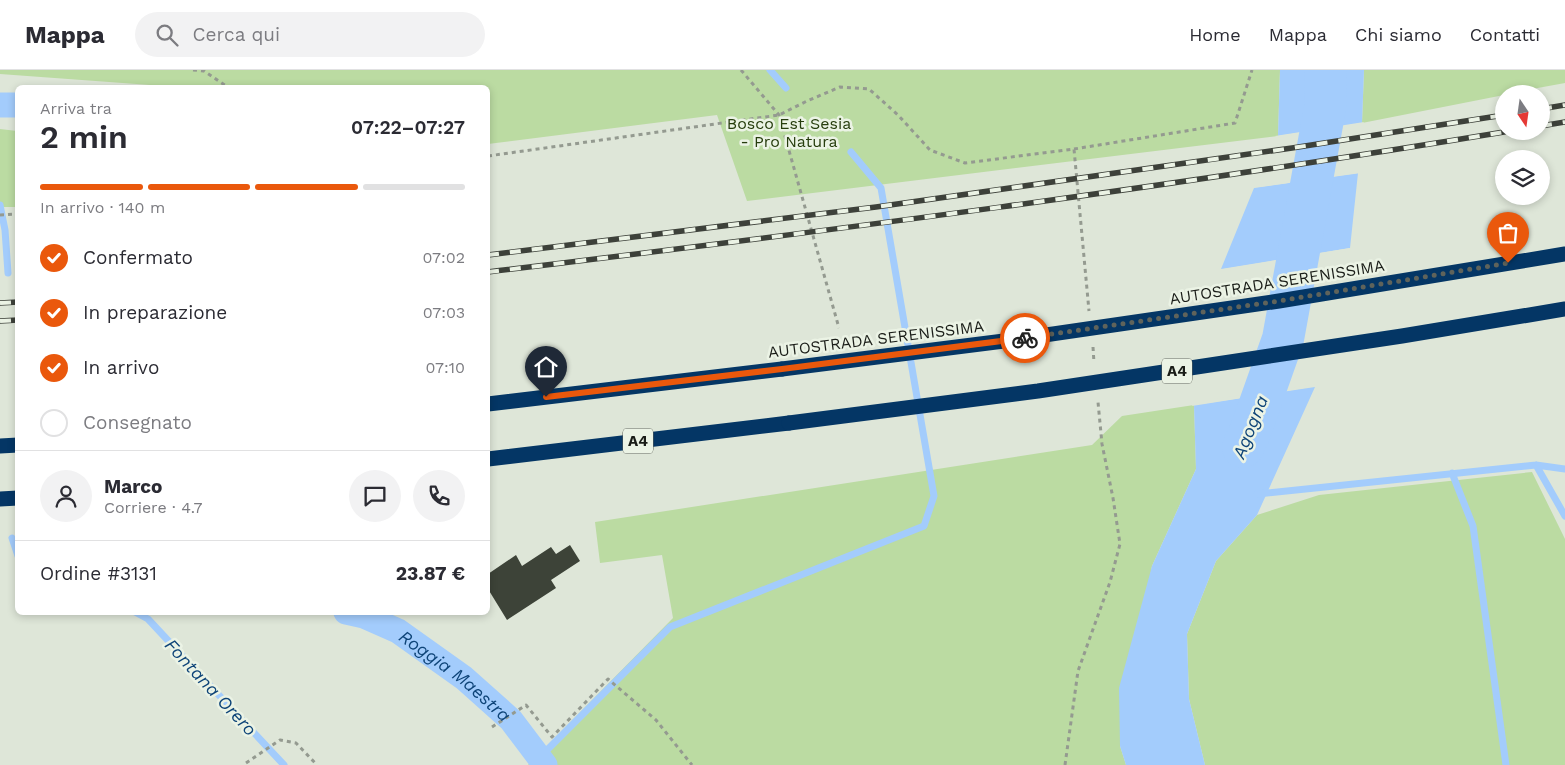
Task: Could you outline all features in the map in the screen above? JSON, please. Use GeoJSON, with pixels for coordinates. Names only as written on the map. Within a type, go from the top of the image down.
{"type":"FeatureCollection","features":[{"type":"Feature","properties":{"kind":"highway","name":"AUTOSTRADA SERENISSIMA"},"geometry":{"type":"LineString","coordinates":[[490,404],[1004,341],[1269,303],[1565,254]]}},
{"type":"Feature","properties":{"kind":"highway","name":"A4"},"geometry":{"type":"LineString","coordinates":[[490,459],[789,424],[1038,392],[1393,338],[1565,309]]}},
{"type":"Feature","properties":{"kind":"highway"},"geometry":{"type":"LineString","coordinates":[[0,446],[15,445]]}},
{"type":"Feature","properties":{"kind":"highway"},"geometry":{"type":"LineString","coordinates":[[0,499],[15,498]]}},
{"type":"Feature","properties":{"kind":"path"},"geometry":{"type":"LineString","coordinates":[[193,70],[204,71],[225,85]]}},
{"type":"Feature","properties":{"kind":"path"},"geometry":{"type":"LineString","coordinates":[[741,70],[780,116],[839,328]]}},
{"type":"Feature","properties":{"kind":"path"},"geometry":{"type":"LineString","coordinates":[[490,156],[780,116],[807,101],[840,87],[869,89],[898,115],[930,150],[965,163],[1074,149],[1235,123],[1252,70]]}},
{"type":"Feature","properties":{"kind":"path"},"geometry":{"type":"LineString","coordinates":[[1074,149],[1090,316]]}},
{"type":"Feature","properties":{"kind":"path"},"geometry":{"type":"LineString","coordinates":[[0,215],[15,214]]}},
{"type":"Feature","properties":{"kind":"path"},"geometry":{"type":"LineString","coordinates":[[1092,346],[1094,365]]}},
{"type":"Feature","properties":{"kind":"path"},"geometry":{"type":"LineString","coordinates":[[1065,765],[1078,671],[1110,582],[1120,544],[1102,444],[1097,395]]}},
{"type":"Feature","properties":{"kind":"path"},"geometry":{"type":"LineString","coordinates":[[492,728],[526,705],[552,737],[608,679],[656,720],[692,765]]}},
{"type":"Feature","properties":{"kind":"path"},"geometry":{"type":"LineString","coordinates":[[246,763],[280,740],[296,743],[317,765]]}},
{"type":"Feature","properties":{"kind":"green space","name":"Bosco Est Sesia - Pro Natura"},"geometry":{"type":"Polygon","coordinates":[[[0,70],[1280,70],[1278,136],[747,201],[717,115],[490,144],[490,85],[150,85],[0,74],[0,70]]]}},
{"type":"Feature","properties":{"kind":"green space"},"geometry":{"type":"Polygon","coordinates":[[[1364,70],[1565,70],[1565,83],[1550,86],[1495,85],[1495,97],[1362,123],[1364,70]]]}},
{"type":"Feature","properties":{"kind":"green space"},"geometry":{"type":"Polygon","coordinates":[[[0,129],[15,131],[15,207],[0,207],[0,129]]]}},
{"type":"Feature","properties":{"kind":"green space"},"geometry":{"type":"Polygon","coordinates":[[[1194,405],[1196,469],[1152,566],[1120,746],[1126,765],[528,765],[673,618],[662,555],[600,563],[595,522],[1092,445],[1122,416],[1194,405]]]}},
{"type":"Feature","properties":{"kind":"green space"},"geometry":{"type":"Polygon","coordinates":[[[1532,472],[1565,539],[1565,765],[1205,765],[1189,699],[1187,634],[1216,561],[1257,515],[1319,495],[1532,472]]]}},
{"type":"Feature","properties":{"kind":"water"},"geometry":{"type":"Polygon","coordinates":[[[1280,70],[1364,70],[1362,123],[1278,136],[1280,70]]]}},
{"type":"Feature","properties":{"kind":"water"},"geometry":{"type":"Polygon","coordinates":[[[1358,173],[1350,248],[1221,269],[1254,188],[1358,173]]]}},
{"type":"Feature","properties":{"kind":"water"},"geometry":{"type":"Polygon","coordinates":[[[1315,387],[1257,515],[1216,561],[1187,634],[1189,699],[1205,765],[1126,765],[1120,746],[1119,688],[1152,566],[1196,469],[1194,405],[1315,387]]]}},
{"type":"Feature","properties":{"kind":"pier"},"geometry":{"type":"Polygon","coordinates":[[[1364,122],[1362,125],[1278,138],[1275,136],[1364,122]]]}},
{"type":"Feature","properties":{"kind":"pier"},"geometry":{"type":"Polygon","coordinates":[[[1358,171],[1361,173],[1251,188],[1254,186],[1358,171]]]}},
{"type":"Feature","properties":{"kind":"pier"},"geometry":{"type":"Polygon","coordinates":[[[1352,248],[1350,251],[1221,272],[1218,270],[1352,248]]]}},
{"type":"Feature","properties":{"kind":"pier"},"geometry":{"type":"Polygon","coordinates":[[[1315,384],[1317,386],[1192,406],[1194,402],[1315,384]]]}},
{"type":"Feature","properties":{"kind":"building"},"geometry":{"type":"Polygon","coordinates":[[[570,545],[580,561],[551,580],[556,588],[507,620],[490,592],[490,573],[516,555],[522,566],[551,547],[556,554],[570,545]]]}},
{"type":"Feature","properties":{"kind":"waterway"},"geometry":{"type":"LineString","coordinates":[[770,70],[786,88]]}},
{"type":"Feature","properties":{"kind":"waterway","name":"Agogna"},"geometry":{"type":"LineString","coordinates":[[1243,447],[1283,339],[1325,108],[1326,70]]}},
{"type":"Feature","properties":{"kind":"waterway","name":"Roggia Maestra"},"geometry":{"type":"LineString","coordinates":[[0,105],[15,105]]}},
{"type":"Feature","properties":{"kind":"waterway"},"geometry":{"type":"LineString","coordinates":[[540,757],[670,627],[924,526],[934,496],[881,188],[851,152]]}},
{"type":"Feature","properties":{"kind":"waterway","name":"Fontana Orero"},"geometry":{"type":"LineString","coordinates":[[0,205],[5,230],[8,273]]}},
{"type":"Feature","properties":{"kind":"waterway"},"geometry":{"type":"LineString","coordinates":[[1536,465],[1565,516]]}},
{"type":"Feature","properties":{"kind":"waterway"},"geometry":{"type":"LineString","coordinates":[[1257,494],[1536,465],[1565,469]]}},
{"type":"Feature","properties":{"kind":"waterway"},"geometry":{"type":"LineString","coordinates":[[1452,473],[1473,526],[1506,765]]}},
{"type":"Feature","properties":{"kind":"waterway","name":"Fontana Orero"},"geometry":{"type":"LineString","coordinates":[[12,538],[15,547]]}},
{"type":"Feature","properties":{"kind":"waterway","name":"Fontana Orero"},"geometry":{"type":"LineString","coordinates":[[141,615],[148,619],[284,765]]}},
{"type":"Feature","properties":{"kind":"waterway","name":"Roggia Maestra"},"geometry":{"type":"LineString","coordinates":[[360,615],[398,631],[464,678],[511,720],[545,765]]}},
{"type":"Feature","properties":{"kind":"railway"},"geometry":{"type":"LineString","coordinates":[[1550,108],[1565,105]]}},
{"type":"Feature","properties":{"kind":"railway"},"geometry":{"type":"LineString","coordinates":[[490,255],[876,207],[1292,148],[1495,116]]}},
{"type":"Feature","properties":{"kind":"railway"},"geometry":{"type":"LineString","coordinates":[[1550,124],[1565,122]]}},
{"type":"Feature","properties":{"kind":"railway"},"geometry":{"type":"LineString","coordinates":[[490,272],[1000,207],[1255,171],[1495,133]]}},
{"type":"Feature","properties":{"kind":"railway"},"geometry":{"type":"LineString","coordinates":[[0,303],[15,302]]}},
{"type":"Feature","properties":{"kind":"railway"},"geometry":{"type":"LineString","coordinates":[[0,321],[15,320]]}},
{"type":"Feature","properties":{"kind":"way so far"},"geometry":{"type":"LineString","coordinates":[[1025,338],[1279,301],[1508,263]]}},
{"type":"Feature","properties":{"kind":"route"},"geometry":{"type":"LineString","coordinates":[[546,397],[1025,338]]}}]}
